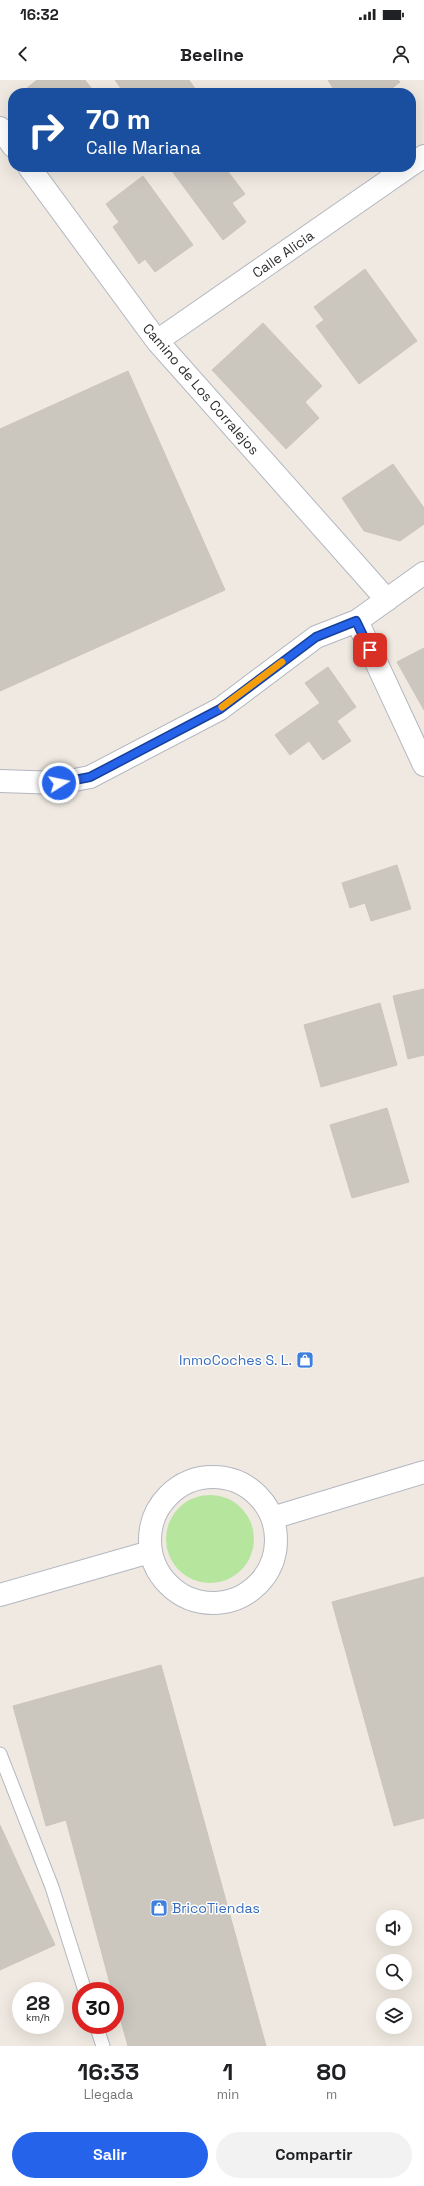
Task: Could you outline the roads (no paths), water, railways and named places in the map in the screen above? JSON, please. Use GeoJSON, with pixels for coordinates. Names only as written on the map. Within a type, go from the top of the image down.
{"type":"FeatureCollection","features":[{"type":"Feature","properties":{"kind":"street"},"geometry":{"type":"LineString","coordinates":[[0,128],[8,139]]}},
{"type":"Feature","properties":{"kind":"street","name":"Camino de Los Corralejos"},"geometry":{"type":"LineString","coordinates":[[33,172],[157,341],[387,600]]}},
{"type":"Feature","properties":{"kind":"street","name":"Calle Alicia"},"geometry":{"type":"LineString","coordinates":[[157,341],[401,172]]}},
{"type":"Feature","properties":{"kind":"street"},"geometry":{"type":"LineString","coordinates":[[0,782],[59,783],[90,777],[220,709],[316,637],[356,621],[424,573]]}},
{"type":"Feature","properties":{"kind":"street"},"geometry":{"type":"LineString","coordinates":[[356,621],[424,765]]}},
{"type":"Feature","properties":{"kind":"street"},"geometry":{"type":"LineString","coordinates":[[272,1518],[424,1472]]}},
{"type":"Feature","properties":{"kind":"street"},"geometry":{"type":"LineString","coordinates":[[217,1476],[231,1479],[256,1494],[265,1504],[272,1518],[276,1535],[275,1552],[269,1568],[259,1583],[250,1590],[230,1601],[213,1603],[201,1602],[179,1594],[166,1583],[156,1568],[150,1552],[152,1523],[157,1510],[165,1498],[176,1488],[188,1481],[217,1476]]}},
{"type":"Feature","properties":{"kind":"street"},"geometry":{"type":"LineString","coordinates":[[0,1595],[150,1552]]}},
{"type":"Feature","properties":{"kind":"lane"},"geometry":{"type":"LineString","coordinates":[[0,1754],[52,1886],[83,1982]]}},
{"type":"Feature","properties":{"kind":"lane"},"geometry":{"type":"LineString","coordinates":[[99,2034],[103,2046]]}},
{"type":"Feature","properties":{"kind":"place","name":"InmoCoches S. L."},"geometry":{"type":"Point","coordinates":[305,1360]}},
{"type":"Feature","properties":{"kind":"place","name":"BricoTiendas"},"geometry":{"type":"Point","coordinates":[159,1908]}}]}
